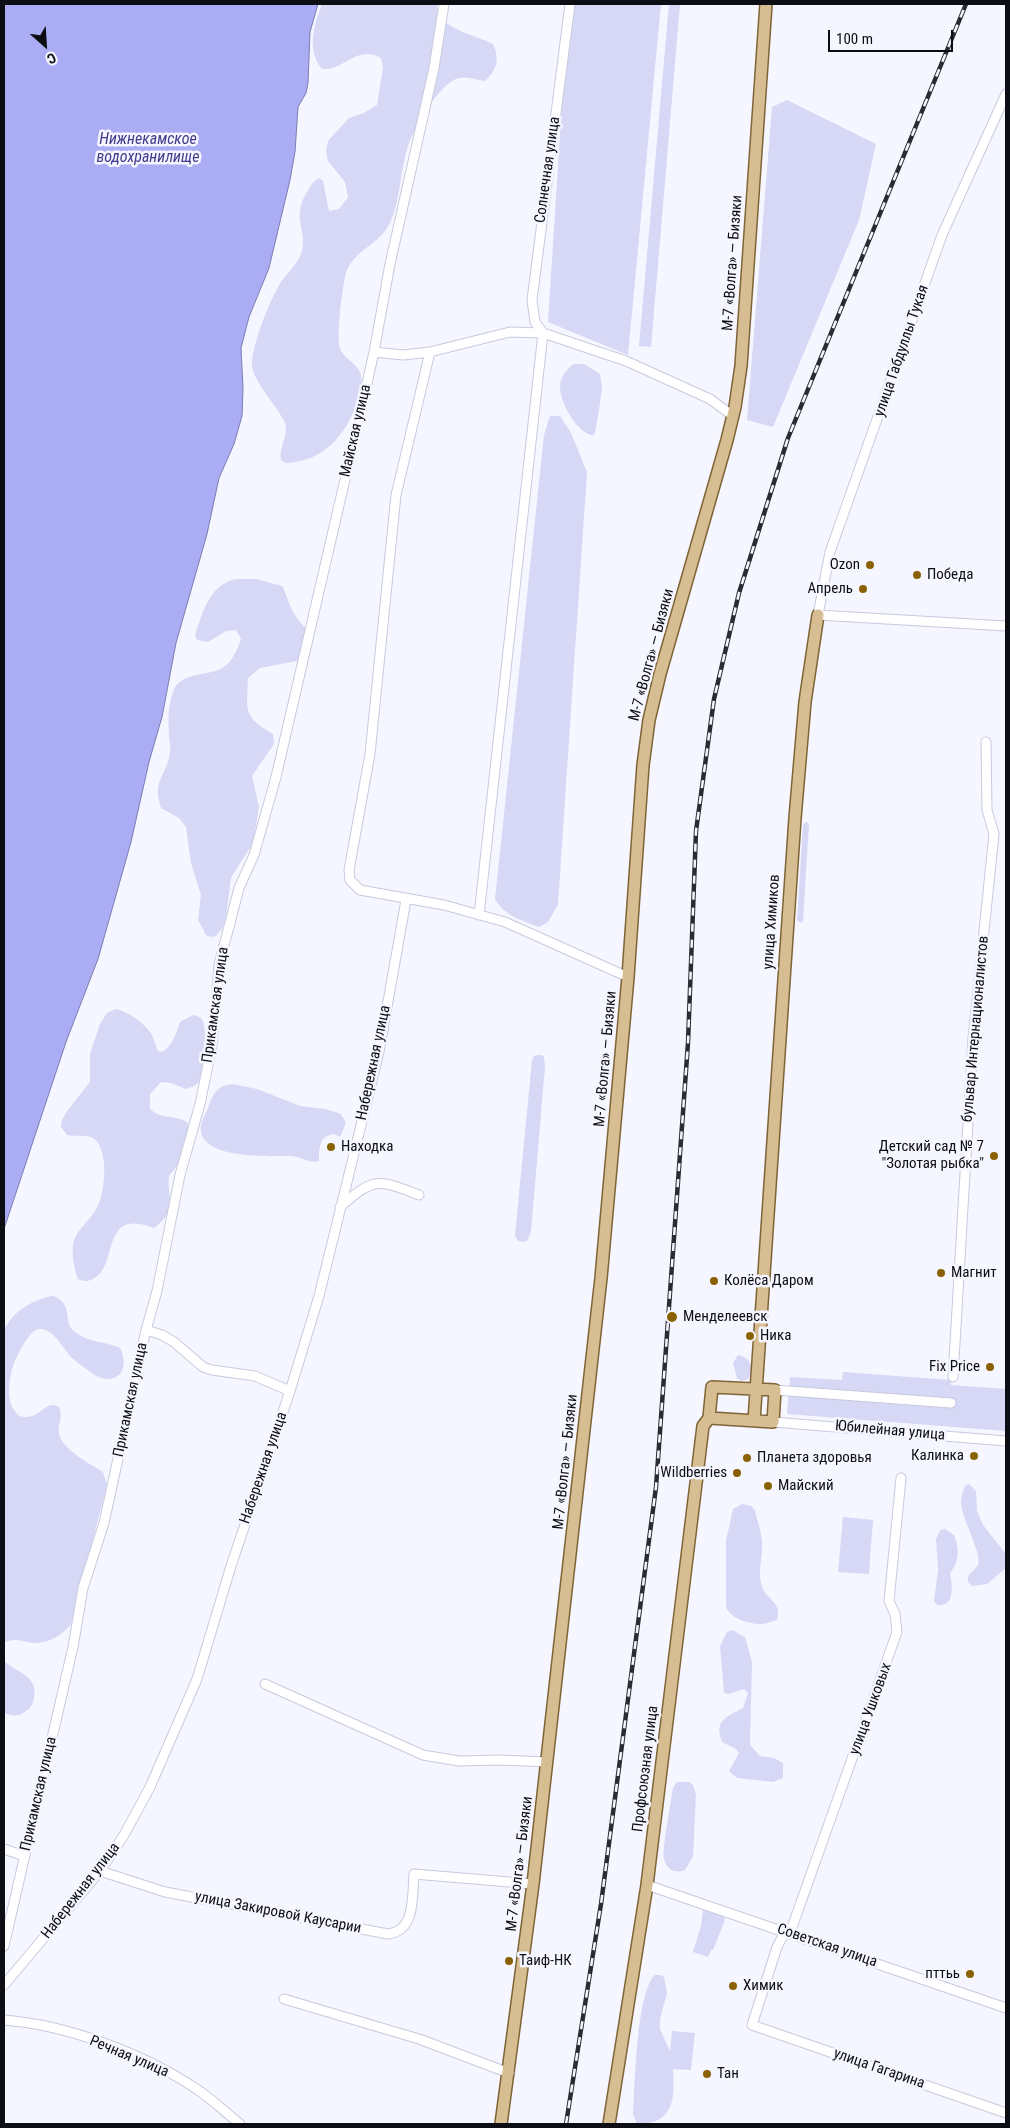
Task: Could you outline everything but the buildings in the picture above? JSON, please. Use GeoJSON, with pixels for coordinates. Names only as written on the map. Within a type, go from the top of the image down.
{"type":"FeatureCollection","features":[{"type":"Feature","properties":{"kind":"main road","name":"М-7 «Волга» — Бизяки"},"geometry":{"type":"LineString","coordinates":[[501,2124],[533,1884],[601,1278],[628,977],[643,765],[649,720],[660,674],[733,416],[741,366],[766,4]]}},
{"type":"Feature","properties":{"kind":"main road","name":"улица Химиков"},"geometry":{"type":"LineString","coordinates":[[754,1421],[796,808],[805,702],[818,615]]}},
{"type":"Feature","properties":{"kind":"main road","name":"Профсоюзная улица"},"geometry":{"type":"LineString","coordinates":[[609,2124],[647,1885],[703,1426],[709,1418],[712,1387],[756,1390]]}},
{"type":"Feature","properties":{"kind":"main road"},"geometry":{"type":"LineString","coordinates":[[709,1418],[773,1422],[775,1390],[756,1390]]}},
{"type":"Feature","properties":{"kind":"street","name":"Майская улица"},"geometry":{"type":"LineString","coordinates":[[254,855],[292,714],[374,352],[390,264],[434,68],[444,4]]}},
{"type":"Feature","properties":{"kind":"street","name":"Солнечная улица"},"geometry":{"type":"LineString","coordinates":[[543,333],[535,322],[532,300],[570,4]]}},
{"type":"Feature","properties":{"kind":"street","name":"улица Габдуллы Тукая"},"geometry":{"type":"LineString","coordinates":[[818,615],[830,552],[942,235],[1006,94]]}},
{"type":"Feature","properties":{"kind":"street"},"geometry":{"type":"LineString","coordinates":[[374,352],[403,355],[430,352],[510,332],[543,333],[626,361],[710,399],[733,416]]}},
{"type":"Feature","properties":{"kind":"street"},"geometry":{"type":"LineString","coordinates":[[479,915],[543,333]]}},
{"type":"Feature","properties":{"kind":"street"},"geometry":{"type":"LineString","coordinates":[[430,352],[396,495],[370,754],[349,870],[350,880],[360,890],[406,900],[444,905],[505,922],[628,977]]}},
{"type":"Feature","properties":{"kind":"street"},"geometry":{"type":"LineString","coordinates":[[818,615],[1006,626]]}},
{"type":"Feature","properties":{"kind":"street","name":"бульвар Интернационалистов"},"geometry":{"type":"LineString","coordinates":[[953,1377],[973,1038],[994,834],[987,810],[986,742]]}},
{"type":"Feature","properties":{"kind":"street","name":"Прикамская улица"},"geometry":{"type":"LineString","coordinates":[[4,1941],[70,1656],[83,1588],[104,1523],[146,1330],[157,1291],[180,1175],[206,1079],[212,1044],[219,965],[239,888],[254,855]]}},
{"type":"Feature","properties":{"kind":"street","name":"Набережная улица"},"geometry":{"type":"LineString","coordinates":[[4,1985],[100,1872],[124,1835],[150,1787],[189,1700],[319,1296],[379,1052],[406,900]]}},
{"type":"Feature","properties":{"kind":"street"},"geometry":{"type":"LineString","coordinates":[[340,1207],[363,1187],[378,1183],[391,1184],[419,1195]]}},
{"type":"Feature","properties":{"kind":"street"},"geometry":{"type":"LineString","coordinates":[[146,1330],[162,1335],[174,1342],[203,1367],[256,1376],[290,1391]]}},
{"type":"Feature","properties":{"kind":"street"},"geometry":{"type":"LineString","coordinates":[[775,1390],[950,1403]]}},
{"type":"Feature","properties":{"kind":"street","name":"Юбилейная улица"},"geometry":{"type":"LineString","coordinates":[[773,1422],[1006,1441]]}},
{"type":"Feature","properties":{"kind":"street","name":"улица Ушковых"},"geometry":{"type":"LineString","coordinates":[[752,2025],[777,1947],[788,1932],[897,1632],[895,1614],[889,1601],[902,1478]]}},
{"type":"Feature","properties":{"kind":"street"},"geometry":{"type":"LineString","coordinates":[[265,1684],[424,1755],[459,1761],[547,1762]]}},
{"type":"Feature","properties":{"kind":"street"},"geometry":{"type":"LineString","coordinates":[[4,1849],[24,1856]]}},
{"type":"Feature","properties":{"kind":"street","name":"улица Закировой Каусарии"},"geometry":{"type":"LineString","coordinates":[[100,1872],[164,1892],[388,1934],[402,1928],[409,1919],[414,1874],[533,1884]]}},
{"type":"Feature","properties":{"kind":"street","name":"Советская улица"},"geometry":{"type":"LineString","coordinates":[[647,1885],[1006,2008]]}},
{"type":"Feature","properties":{"kind":"street"},"geometry":{"type":"LineString","coordinates":[[284,1999],[419,2039],[509,2073]]}},
{"type":"Feature","properties":{"kind":"street","name":"Речная улица"},"geometry":{"type":"LineString","coordinates":[[4,2020],[52,2028],[114,2047],[198,2090],[240,2124]]}},
{"type":"Feature","properties":{"kind":"street","name":"улица Гагарина"},"geometry":{"type":"LineString","coordinates":[[752,2025],[1006,2113]]}},
{"type":"Feature","properties":{"kind":"shaded area"},"geometry":{"type":"Polygon","coordinates":[[[322,4],[437,4],[439,13],[450,25],[493,44],[497,60],[495,68],[485,81],[459,78],[452,81],[436,97],[416,128],[405,155],[394,214],[390,223],[379,237],[353,260],[345,277],[340,314],[339,343],[342,353],[357,367],[361,375],[360,392],[353,413],[340,435],[322,452],[311,458],[285,463],[281,460],[281,450],[286,431],[285,423],[253,371],[252,364],[255,346],[267,310],[281,282],[302,251],[303,236],[300,209],[309,188],[319,178],[323,181],[329,211],[339,209],[348,197],[345,182],[328,161],[326,151],[328,141],[349,118],[364,113],[377,105],[383,68],[381,58],[365,54],[330,69],[322,69],[314,54],[313,37],[316,20],[322,4]]]}},
{"type":"Feature","properties":{"kind":"shaded area"},"geometry":{"type":"Polygon","coordinates":[[[575,4],[661,4],[628,355],[548,322],[565,57],[575,4]]]}},
{"type":"Feature","properties":{"kind":"shaded area"},"geometry":{"type":"Polygon","coordinates":[[[669,4],[680,4],[651,347],[639,346],[669,4]]]}},
{"type":"Feature","properties":{"kind":"shaded area"},"geometry":{"type":"Polygon","coordinates":[[[787,100],[876,144],[859,220],[773,427],[747,420],[772,107],[787,100]]]}},
{"type":"Feature","properties":{"kind":"shaded area"},"geometry":{"type":"Polygon","coordinates":[[[574,364],[584,364],[600,374],[602,390],[594,435],[588,434],[576,424],[563,401],[560,387],[562,377],[574,364]]]}},
{"type":"Feature","properties":{"kind":"shaded area"},"geometry":{"type":"Polygon","coordinates":[[[550,416],[560,416],[571,433],[587,472],[558,904],[548,922],[539,927],[520,920],[504,910],[495,899],[544,435],[550,416]]]}},
{"type":"Feature","properties":{"kind":"shaded area"},"geometry":{"type":"Polygon","coordinates":[[[236,579],[256,579],[282,586],[293,612],[310,634],[311,643],[307,659],[260,668],[248,678],[248,712],[256,722],[273,734],[274,744],[252,776],[259,807],[253,843],[231,878],[223,927],[216,936],[210,937],[206,935],[198,920],[201,895],[191,863],[186,827],[179,818],[161,808],[158,791],[170,753],[168,724],[173,692],[177,685],[188,678],[216,671],[226,666],[240,643],[241,639],[236,630],[226,631],[208,642],[197,640],[195,635],[204,609],[213,593],[227,582],[236,579]]]}},
{"type":"Feature","properties":{"kind":"shaded area"},"geometry":{"type":"Polygon","coordinates":[[[807,822],[809,824],[803,921],[801,923],[797,920],[803,824],[807,822]]]}},
{"type":"Feature","properties":{"kind":"shaded area"},"geometry":{"type":"Polygon","coordinates":[[[116,1009],[130,1015],[144,1025],[151,1034],[158,1051],[162,1052],[171,1043],[180,1022],[193,1015],[199,1017],[203,1021],[204,1026],[204,1060],[201,1076],[195,1085],[186,1089],[171,1083],[161,1082],[150,1094],[150,1109],[159,1115],[187,1122],[189,1127],[182,1160],[169,1176],[170,1209],[167,1215],[154,1228],[137,1224],[125,1225],[118,1231],[113,1240],[101,1272],[89,1281],[83,1281],[78,1279],[75,1270],[73,1258],[74,1242],[99,1203],[103,1188],[104,1159],[102,1150],[93,1138],[67,1135],[61,1127],[62,1120],[67,1111],[90,1082],[90,1054],[100,1024],[107,1013],[116,1009]]]}},
{"type":"Feature","properties":{"kind":"shaded area"},"geometry":{"type":"Polygon","coordinates":[[[534,1056],[544,1056],[545,1067],[531,1231],[527,1241],[522,1242],[517,1240],[515,1235],[532,1060],[534,1056]]]}},
{"type":"Feature","properties":{"kind":"shaded area"},"geometry":{"type":"Polygon","coordinates":[[[232,1084],[257,1089],[300,1106],[326,1109],[341,1114],[346,1123],[340,1137],[334,1134],[325,1137],[320,1147],[319,1161],[315,1162],[294,1156],[236,1154],[222,1150],[210,1145],[203,1137],[201,1126],[215,1093],[223,1086],[232,1084]]]}},
{"type":"Feature","properties":{"kind":"shaded area"},"geometry":{"type":"Polygon","coordinates":[[[54,1296],[64,1304],[70,1325],[77,1334],[120,1348],[124,1363],[122,1370],[115,1378],[101,1378],[72,1358],[48,1331],[38,1329],[27,1339],[13,1366],[9,1390],[11,1404],[19,1416],[26,1417],[32,1416],[50,1405],[59,1407],[61,1414],[59,1434],[61,1440],[77,1456],[103,1472],[107,1485],[71,1624],[60,1635],[45,1642],[34,1643],[15,1640],[4,1643],[4,1331],[12,1318],[24,1307],[54,1296]]]}},
{"type":"Feature","properties":{"kind":"shaded area"},"geometry":{"type":"Polygon","coordinates":[[[738,1355],[747,1359],[752,1370],[752,1374],[748,1379],[741,1381],[737,1378],[733,1363],[738,1355]]]}},
{"type":"Feature","properties":{"kind":"shaded area"},"geometry":{"type":"Polygon","coordinates":[[[843,1372],[951,1380],[951,1385],[1006,1389],[1006,1431],[787,1414],[790,1377],[842,1380],[843,1372]]]}},
{"type":"Feature","properties":{"kind":"shaded area"},"geometry":{"type":"Polygon","coordinates":[[[969,1484],[976,1491],[977,1511],[983,1525],[1006,1554],[1006,1568],[987,1584],[972,1586],[968,1582],[968,1577],[978,1565],[979,1560],[964,1516],[961,1501],[965,1486],[969,1484]]]}},
{"type":"Feature","properties":{"kind":"shaded area"},"geometry":{"type":"Polygon","coordinates":[[[742,1504],[751,1506],[755,1510],[762,1540],[760,1571],[762,1587],[778,1609],[777,1620],[765,1624],[751,1623],[736,1618],[726,1607],[726,1541],[733,1509],[742,1504]]]}},
{"type":"Feature","properties":{"kind":"shaded area"},"geometry":{"type":"Polygon","coordinates":[[[843,1517],[873,1520],[869,1574],[838,1572],[843,1517]]]}},
{"type":"Feature","properties":{"kind":"shaded area"},"geometry":{"type":"Polygon","coordinates":[[[945,1529],[954,1535],[958,1555],[950,1573],[952,1589],[950,1599],[943,1605],[937,1605],[934,1601],[938,1570],[936,1539],[940,1530],[945,1529]]]}},
{"type":"Feature","properties":{"kind":"shaded area"},"geometry":{"type":"Polygon","coordinates":[[[732,1630],[745,1637],[752,1662],[750,1745],[760,1756],[774,1758],[783,1763],[783,1778],[773,1782],[737,1778],[729,1771],[739,1753],[736,1749],[722,1742],[720,1735],[721,1724],[727,1717],[743,1708],[748,1693],[744,1689],[729,1694],[724,1693],[720,1646],[727,1632],[732,1630]]]}},
{"type":"Feature","properties":{"kind":"shaded area"},"geometry":{"type":"Polygon","coordinates":[[[4,1661],[25,1675],[33,1684],[35,1691],[32,1705],[28,1710],[18,1715],[4,1713],[4,1661]]]}},
{"type":"Feature","properties":{"kind":"shaded area"},"geometry":{"type":"Polygon","coordinates":[[[677,1782],[689,1782],[693,1785],[696,1795],[693,1856],[685,1870],[678,1872],[669,1868],[664,1859],[665,1836],[673,1788],[677,1782]]]}},
{"type":"Feature","properties":{"kind":"shaded area"},"geometry":{"type":"Polygon","coordinates":[[[703,1909],[724,1915],[725,1920],[713,1950],[711,1950],[708,1957],[693,1952],[701,1926],[703,1909]]]}},
{"type":"Feature","properties":{"kind":"shaded area"},"geometry":{"type":"Polygon","coordinates":[[[655,1975],[664,1977],[667,1993],[660,2019],[660,2029],[670,2051],[672,2031],[695,2033],[691,2070],[673,2069],[672,2100],[670,2108],[665,2115],[659,2120],[637,2124],[633,2115],[640,2019],[649,1985],[655,1975]]]}},
{"type":"Feature","properties":{"kind":"water","name":"Нижнекамское водохранилище"},"geometry":{"type":"Polygon","coordinates":[[[4,4],[318,4],[310,32],[308,83],[306,93],[298,107],[295,152],[290,180],[269,268],[249,317],[241,348],[242,416],[234,444],[219,478],[207,534],[176,643],[162,717],[149,762],[131,842],[98,959],[66,1042],[4,1229],[4,4]]]}},
{"type":"Feature","properties":{"kind":"railway"},"geometry":{"type":"LineString","coordinates":[[566,2124],[601,1904],[656,1487],[688,1043],[696,831],[714,699],[739,593],[788,438],[966,4]]}},
{"type":"Feature","properties":{"kind":"place","name":"Ozon"},"geometry":{"type":"Point","coordinates":[870,565]}},
{"type":"Feature","properties":{"kind":"place","name":"Победа"},"geometry":{"type":"Point","coordinates":[917,575]}},
{"type":"Feature","properties":{"kind":"place","name":"Апрель"},"geometry":{"type":"Point","coordinates":[863,589]}},
{"type":"Feature","properties":{"kind":"place","name":"Находка"},"geometry":{"type":"Point","coordinates":[331,1147]}},
{"type":"Feature","properties":{"kind":"place","name":"Детский сад № 7 \"Золотая рыбка\""},"geometry":{"type":"Point","coordinates":[994,1156]}},
{"type":"Feature","properties":{"kind":"place","name":"Магнит"},"geometry":{"type":"Point","coordinates":[941,1273]}},
{"type":"Feature","properties":{"kind":"place","name":"Колёса Даром"},"geometry":{"type":"Point","coordinates":[714,1281]}},
{"type":"Feature","properties":{"kind":"place","name":"Менделеевск"},"geometry":{"type":"Point","coordinates":[672,1317]}},
{"type":"Feature","properties":{"kind":"place","name":"Ника"},"geometry":{"type":"Point","coordinates":[750,1336]}},
{"type":"Feature","properties":{"kind":"place","name":"Fix Price"},"geometry":{"type":"Point","coordinates":[990,1367]}},
{"type":"Feature","properties":{"kind":"place","name":"Калинка"},"geometry":{"type":"Point","coordinates":[974,1456]}},
{"type":"Feature","properties":{"kind":"place","name":"Планета здоровья"},"geometry":{"type":"Point","coordinates":[747,1458]}},
{"type":"Feature","properties":{"kind":"place","name":"Wildberries"},"geometry":{"type":"Point","coordinates":[737,1473]}},
{"type":"Feature","properties":{"kind":"place","name":"Майский"},"geometry":{"type":"Point","coordinates":[768,1486]}},
{"type":"Feature","properties":{"kind":"place","name":"Таиф-НК"},"geometry":{"type":"Point","coordinates":[509,1961]}},
{"type":"Feature","properties":{"kind":"place","name":"пттьь"},"geometry":{"type":"Point","coordinates":[970,1974]}},
{"type":"Feature","properties":{"kind":"place","name":"Химик"},"geometry":{"type":"Point","coordinates":[733,1986]}},
{"type":"Feature","properties":{"kind":"place","name":"Тан"},"geometry":{"type":"Point","coordinates":[707,2074]}}]}
